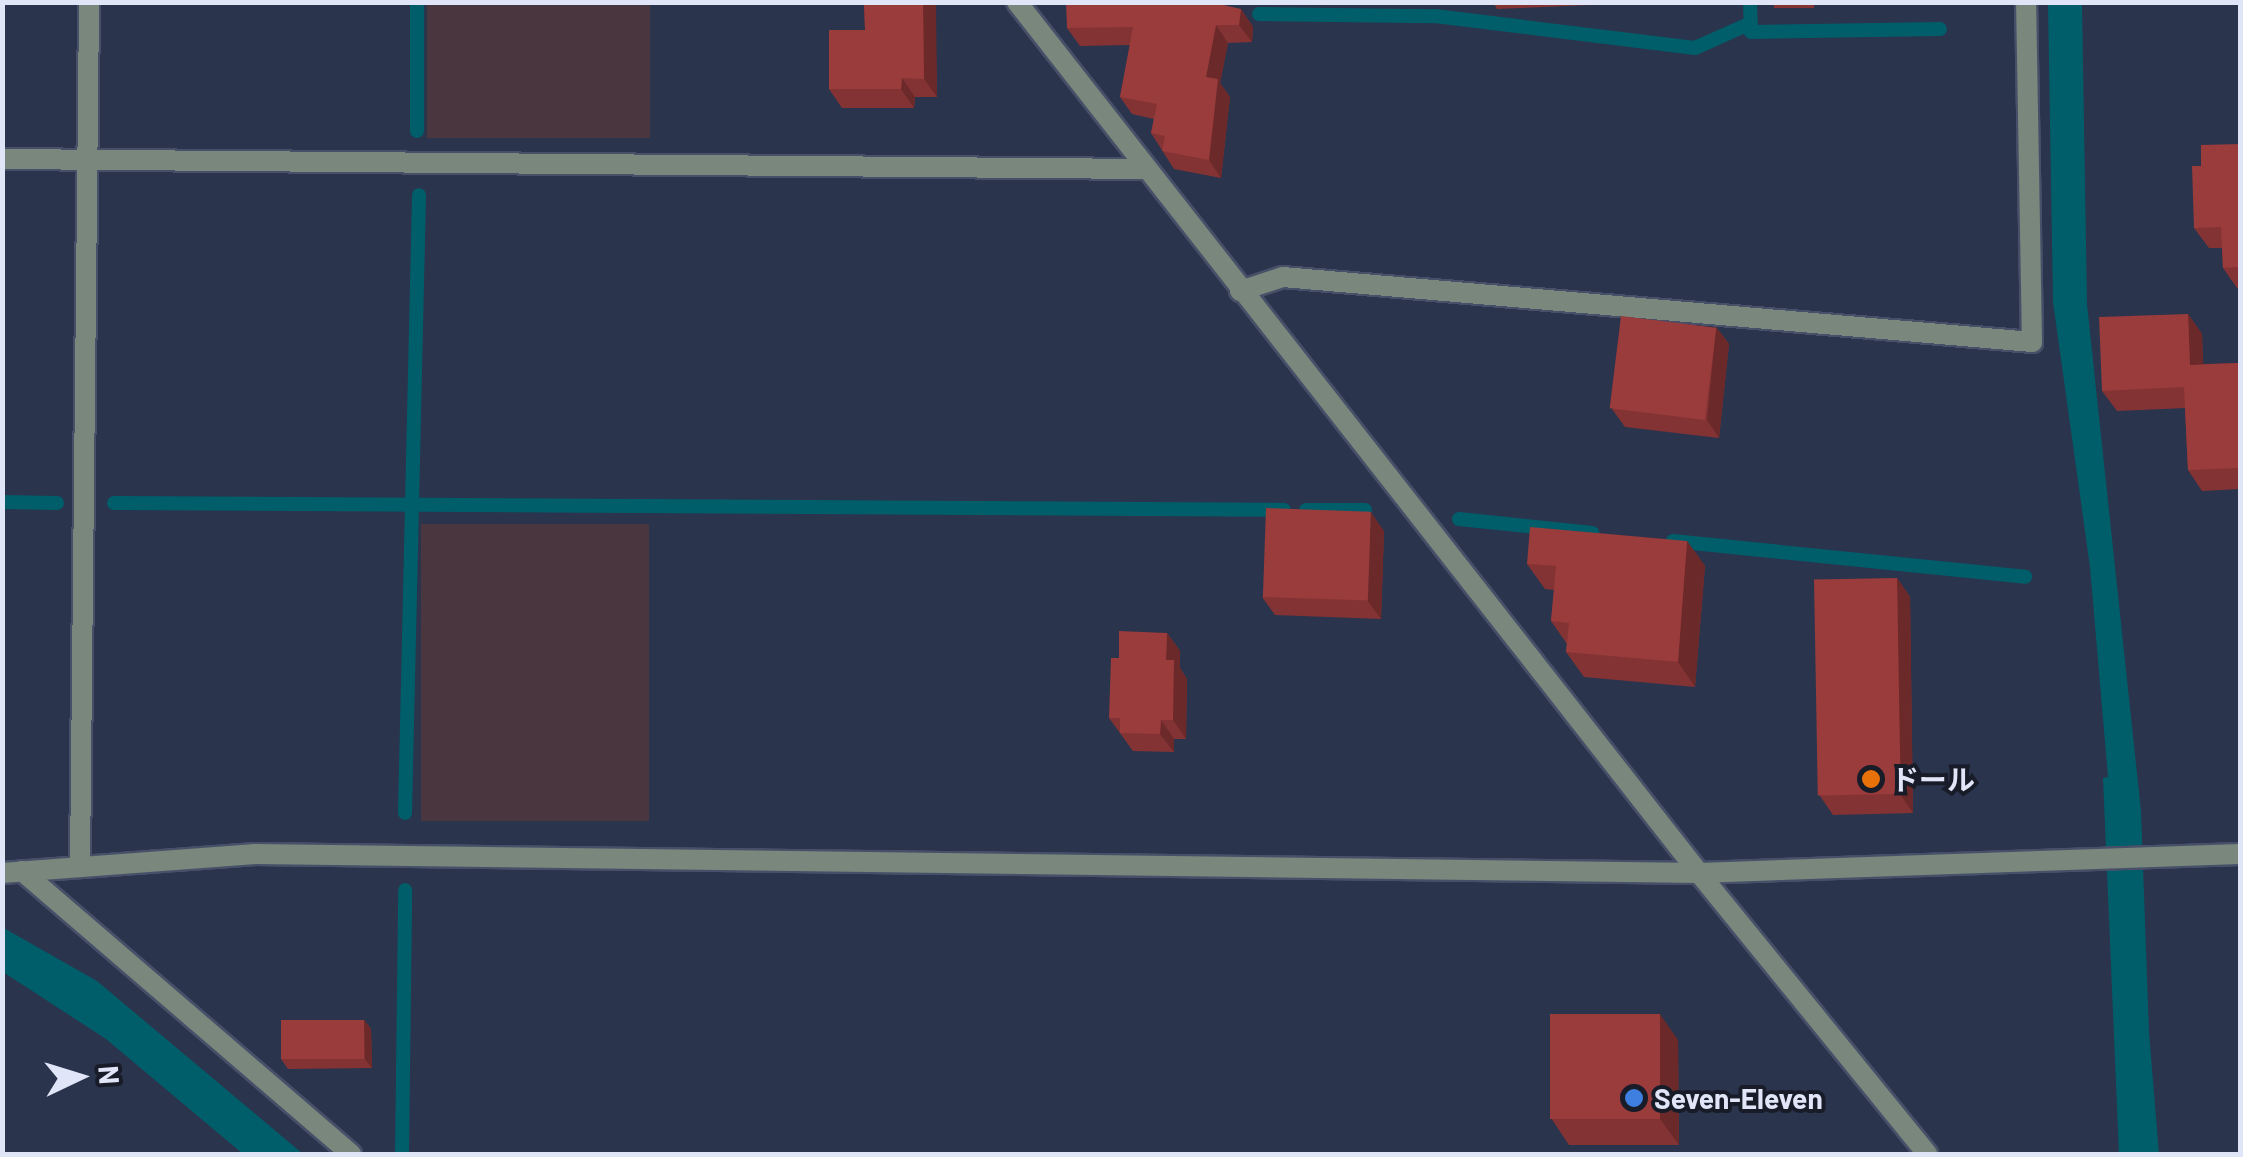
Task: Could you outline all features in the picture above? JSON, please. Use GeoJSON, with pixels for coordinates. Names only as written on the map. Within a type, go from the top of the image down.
{"type":"FeatureCollection","features":[{"type":"Feature","properties":{"kind":"street"},"geometry":{"type":"LineString","coordinates":[[80,866],[89,2]]}},
{"type":"Feature","properties":{"kind":"street"},"geometry":{"type":"LineString","coordinates":[[1017,2],[1699,873],[1926,1154]]}},
{"type":"Feature","properties":{"kind":"street"},"geometry":{"type":"LineString","coordinates":[[1240,290],[1284,277],[2032,342],[2026,2]]}},
{"type":"Feature","properties":{"kind":"street"},"geometry":{"type":"LineString","coordinates":[[2,160],[1144,169]]}},
{"type":"Feature","properties":{"kind":"street"},"geometry":{"type":"LineString","coordinates":[[12,872],[255,854],[1699,873],[2240,854]]}},
{"type":"Feature","properties":{"kind":"street"},"geometry":{"type":"LineString","coordinates":[[12,872],[351,1154]]}},
{"type":"Feature","properties":{"kind":"shaded area"},"geometry":{"type":"Polygon","coordinates":[[[427,3],[650,3],[650,138],[427,138],[427,3]]]}},
{"type":"Feature","properties":{"kind":"shaded area"},"geometry":{"type":"Polygon","coordinates":[[[2048,3],[2082,3],[2087,304],[2141,811],[2149,1032],[2159,1154],[2119,1154],[2103,778],[2108,777],[2090,567],[2053,302],[2048,3]]]}},
{"type":"Feature","properties":{"kind":"shaded area"},"geometry":{"type":"Polygon","coordinates":[[[421,524],[649,524],[649,821],[421,821],[421,524]]]}},
{"type":"Feature","properties":{"kind":"shaded area"},"geometry":{"type":"Polygon","coordinates":[[[2,927],[97,981],[303,1154],[243,1154],[106,1039],[3,972],[2,927]]]}},
{"type":"Feature","properties":{"kind":"building"},"geometry":{"type":"Polygon","coordinates":[[[864,2],[923,2],[924,79],[902,78],[901,89],[829,89],[829,30],[865,30],[864,2]]]}},
{"type":"Feature","properties":{"kind":"building"},"geometry":{"type":"Polygon","coordinates":[[[1066,2],[1210,2],[1241,9],[1239,25],[1216,25],[1206,77],[1218,79],[1209,160],[1162,151],[1165,136],[1151,133],[1157,104],[1120,97],[1133,27],[1067,28],[1066,2]]]}},
{"type":"Feature","properties":{"kind":"building"},"geometry":{"type":"Polygon","coordinates":[[[2240,144],[2240,267],[2223,268],[2221,227],[2194,228],[2192,166],[2201,166],[2201,145],[2240,144]]]}},
{"type":"Feature","properties":{"kind":"building"},"geometry":{"type":"Polygon","coordinates":[[[2188,314],[2190,365],[2240,363],[2240,468],[2188,470],[2184,387],[2102,391],[2099,317],[2188,314]]]}},
{"type":"Feature","properties":{"kind":"building"},"geometry":{"type":"Polygon","coordinates":[[[1621,316],[1716,328],[1705,420],[1610,408],[1621,316]]]}},
{"type":"Feature","properties":{"kind":"building"},"geometry":{"type":"Polygon","coordinates":[[[1266,508],[1371,512],[1368,601],[1263,597],[1266,508]]]}},
{"type":"Feature","properties":{"kind":"building"},"geometry":{"type":"Polygon","coordinates":[[[1530,527],[1687,541],[1678,662],[1566,652],[1569,623],[1551,621],[1556,566],[1527,564],[1530,527]]]}},
{"type":"Feature","properties":{"kind":"building"},"geometry":{"type":"Polygon","coordinates":[[[1897,578],[1901,794],[1818,795],[1814,579],[1897,578]]]}},
{"type":"Feature","properties":{"kind":"building"},"geometry":{"type":"Polygon","coordinates":[[[1119,631],[1167,633],[1166,660],[1174,660],[1173,720],[1161,720],[1160,734],[1120,733],[1120,718],[1109,718],[1111,658],[1119,658],[1119,631]]]}},
{"type":"Feature","properties":{"kind":"building"},"geometry":{"type":"Polygon","coordinates":[[[1550,1014],[1660,1014],[1660,1119],[1550,1119],[1550,1014]]]}},
{"type":"Feature","properties":{"kind":"building"},"geometry":{"type":"Polygon","coordinates":[[[281,1020],[364,1020],[364,1059],[281,1059],[281,1020]]]}},
{"type":"Feature","properties":{"kind":"waterway"},"geometry":{"type":"LineString","coordinates":[[417,2],[417,131]]}},
{"type":"Feature","properties":{"kind":"waterway"},"geometry":{"type":"LineString","coordinates":[[1750,2],[1751,32],[1940,29]]}},
{"type":"Feature","properties":{"kind":"waterway"},"geometry":{"type":"LineString","coordinates":[[1259,14],[1435,16],[1695,48],[1751,23]]}},
{"type":"Feature","properties":{"kind":"waterway"},"geometry":{"type":"LineString","coordinates":[[405,813],[419,195]]}},
{"type":"Feature","properties":{"kind":"waterway"},"geometry":{"type":"LineString","coordinates":[[2,502],[57,503]]}},
{"type":"Feature","properties":{"kind":"waterway"},"geometry":{"type":"LineString","coordinates":[[114,503],[1284,510]]}},
{"type":"Feature","properties":{"kind":"waterway"},"geometry":{"type":"LineString","coordinates":[[1306,510],[1365,510]]}},
{"type":"Feature","properties":{"kind":"waterway"},"geometry":{"type":"LineString","coordinates":[[1459,519],[1592,533]]}},
{"type":"Feature","properties":{"kind":"waterway"},"geometry":{"type":"LineString","coordinates":[[1673,541],[2025,577]]}},
{"type":"Feature","properties":{"kind":"waterway"},"geometry":{"type":"LineString","coordinates":[[402,1154],[405,890]]}},
{"type":"Feature","properties":{"kind":"place","name":"ドール"},"geometry":{"type":"Point","coordinates":[1871,779]}},
{"type":"Feature","properties":{"kind":"place","name":"Seven-Eleven"},"geometry":{"type":"Point","coordinates":[1634,1098]}}]}
